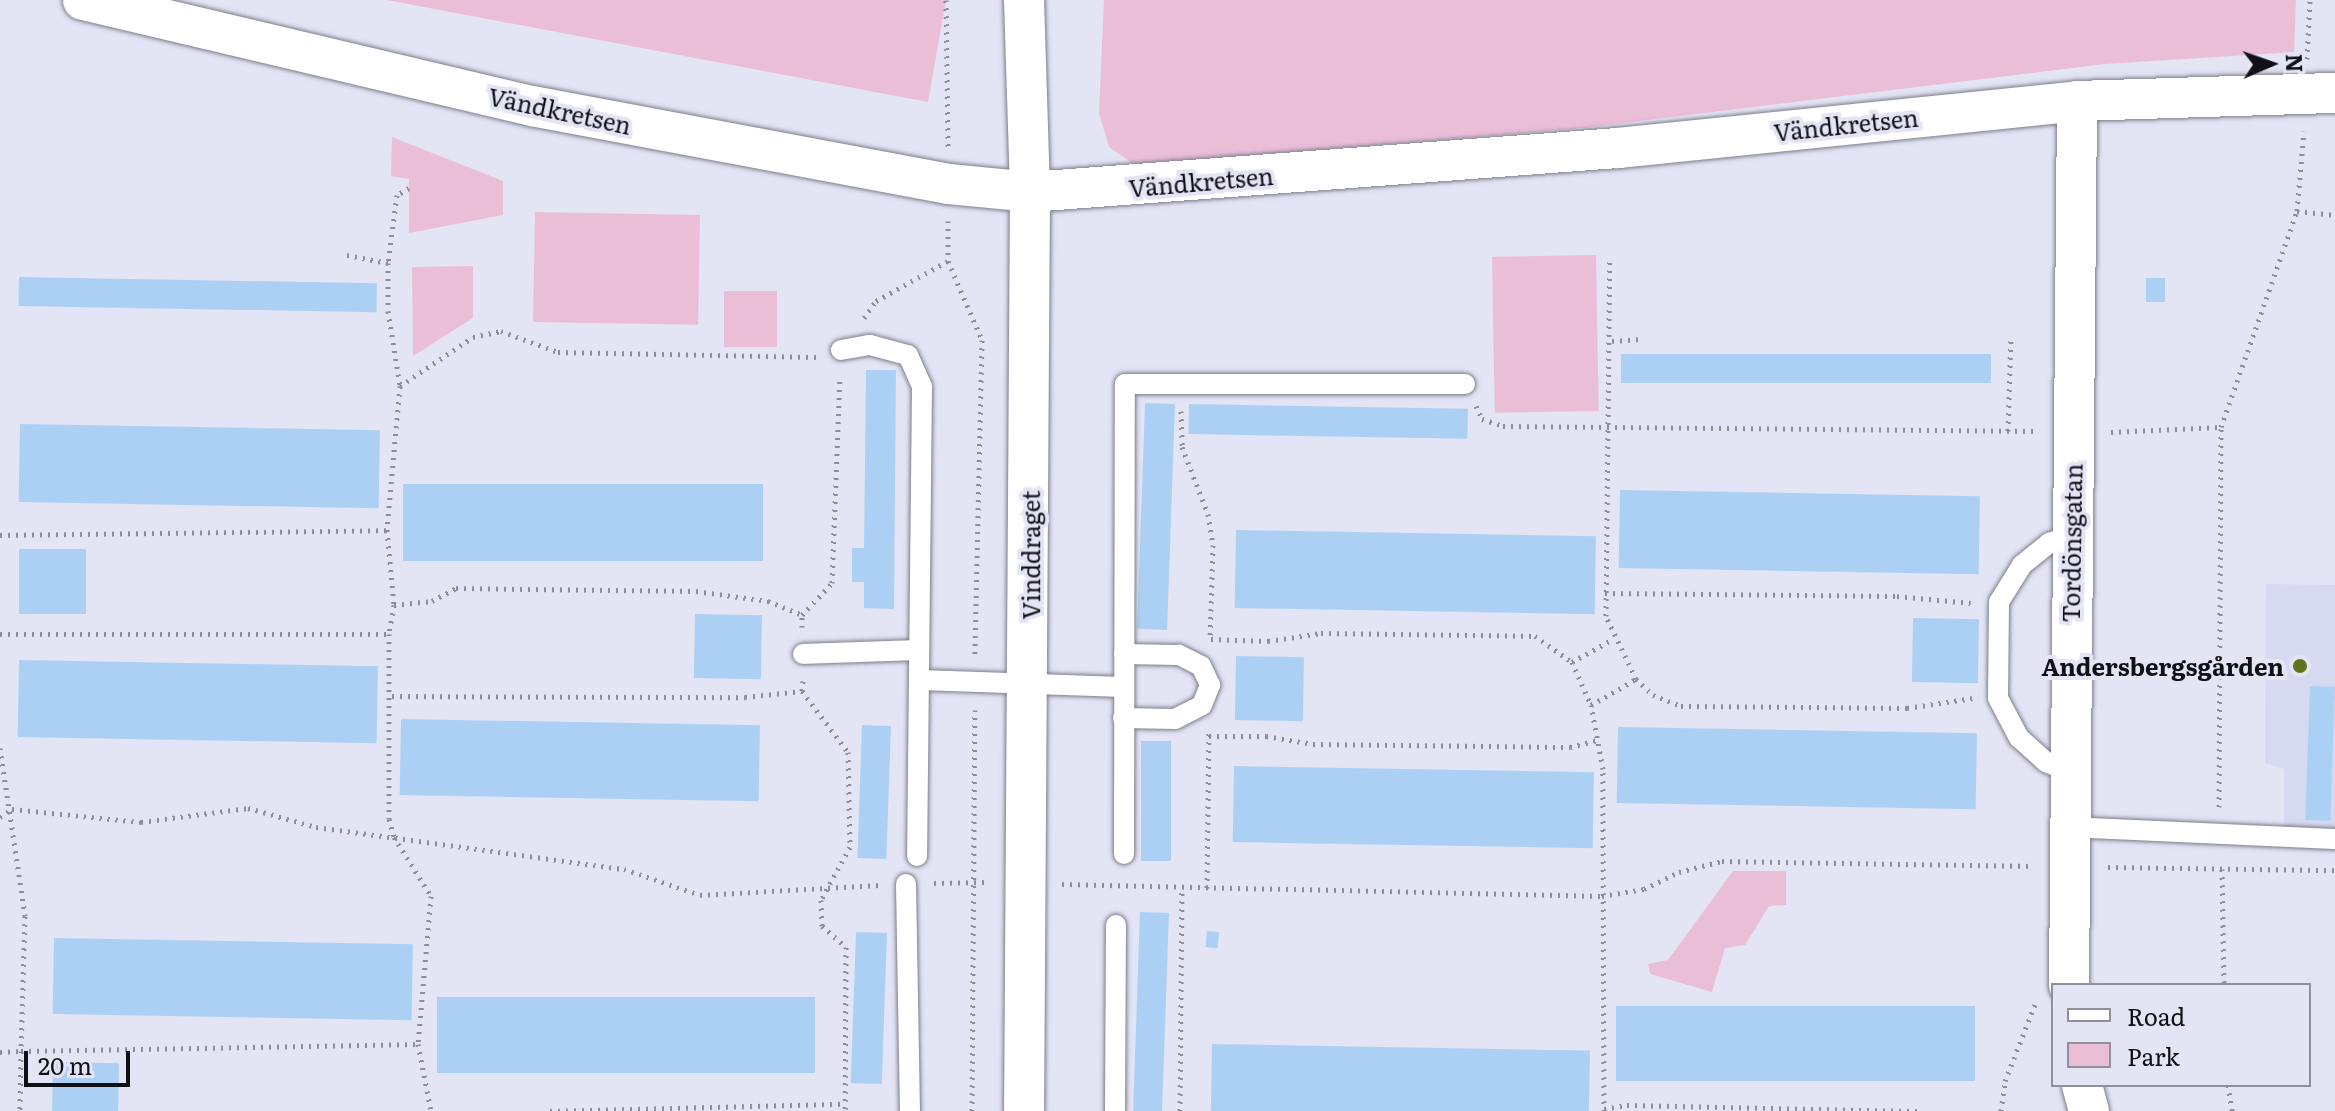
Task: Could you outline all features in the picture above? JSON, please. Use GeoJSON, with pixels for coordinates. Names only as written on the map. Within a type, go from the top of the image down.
{"type":"FeatureCollection","features":[{"type":"Feature","properties":{"kind":"street","name":"Vändkretsen"},"geometry":{"type":"LineString","coordinates":[[83,0],[532,106],[949,184],[1030,192],[1618,148],[2077,101],[2335,93]]}},
{"type":"Feature","properties":{"kind":"street","name":"Vinddraget"},"geometry":{"type":"LineString","coordinates":[[1024,0],[1030,192],[1028,883],[1024,1111]]}},
{"type":"Feature","properties":{"kind":"street","name":"Tordönsgatan"},"geometry":{"type":"LineString","coordinates":[[2069,983],[2067,827],[2077,101]]}},
{"type":"Feature","properties":{"kind":"street"},"geometry":{"type":"LineString","coordinates":[[2083,1087],[2089,1111]]}},
{"type":"Feature","properties":{"kind":"lane"},"geometry":{"type":"LineString","coordinates":[[841,350],[870,345],[908,355],[922,387],[916,650],[921,680],[917,856]]}},
{"type":"Feature","properties":{"kind":"lane"},"geometry":{"type":"LineString","coordinates":[[1124,854],[1125,384],[1465,384]]}},
{"type":"Feature","properties":{"kind":"lane"},"geometry":{"type":"LineString","coordinates":[[2068,771],[2046,762],[2019,738],[1998,698],[1999,602],[2022,565],[2049,543],[2071,536]]}},
{"type":"Feature","properties":{"kind":"lane"},"geometry":{"type":"LineString","coordinates":[[803,654],[916,650]]}},
{"type":"Feature","properties":{"kind":"lane"},"geometry":{"type":"LineString","coordinates":[[1123,718],[1175,719],[1202,705],[1210,685],[1201,666],[1179,655],[1124,654]]}},
{"type":"Feature","properties":{"kind":"lane"},"geometry":{"type":"LineString","coordinates":[[921,680],[1029,687],[1123,687]]}},
{"type":"Feature","properties":{"kind":"lane"},"geometry":{"type":"LineString","coordinates":[[2067,827],[2219,830],[2258,837],[2335,839]]}},
{"type":"Feature","properties":{"kind":"lane"},"geometry":{"type":"LineString","coordinates":[[906,884],[910,1111]]}},
{"type":"Feature","properties":{"kind":"lane"},"geometry":{"type":"LineString","coordinates":[[1115,1111],[1116,925]]}},
{"type":"Feature","properties":{"kind":"path"},"geometry":{"type":"LineString","coordinates":[[946,0],[949,184]]}},
{"type":"Feature","properties":{"kind":"path"},"geometry":{"type":"LineString","coordinates":[[2306,60],[2310,0]]}},
{"type":"Feature","properties":{"kind":"path"},"geometry":{"type":"LineString","coordinates":[[2224,983],[2219,830],[2221,427],[2297,211],[2304,126]]}},
{"type":"Feature","properties":{"kind":"path"},"geometry":{"type":"LineString","coordinates":[[409,188],[397,195],[388,263],[388,311],[400,386],[387,530],[394,605],[389,634],[392,696],[389,819],[394,837],[431,896],[418,1044],[431,1111]]}},
{"type":"Feature","properties":{"kind":"path"},"geometry":{"type":"LineString","coordinates":[[2297,211],[2335,215]]}},
{"type":"Feature","properties":{"kind":"path"},"geometry":{"type":"LineString","coordinates":[[347,255],[388,263]]}},
{"type":"Feature","properties":{"kind":"path"},"geometry":{"type":"LineString","coordinates":[[550,1111],[845,1108],[846,947],[822,926],[821,900],[850,847],[848,752],[802,691],[802,615],[832,583],[841,350],[876,301],[948,261]]}},
{"type":"Feature","properties":{"kind":"path"},"geometry":{"type":"LineString","coordinates":[[1610,261],[1612,341],[1605,593],[1613,639],[1636,679],[1653,695],[1681,706],[1907,708],[1946,699],[1998,698]]}},
{"type":"Feature","properties":{"kind":"path"},"geometry":{"type":"LineString","coordinates":[[400,386],[473,337],[501,331],[558,352],[817,357],[841,350]]}},
{"type":"Feature","properties":{"kind":"path"},"geometry":{"type":"LineString","coordinates":[[1465,384],[1482,419],[1503,426],[2008,431],[2011,338]]}},
{"type":"Feature","properties":{"kind":"path"},"geometry":{"type":"LineString","coordinates":[[1612,341],[1638,339]]}},
{"type":"Feature","properties":{"kind":"path"},"geometry":{"type":"LineString","coordinates":[[1181,385],[1182,447],[1208,514],[1213,545],[1207,888]]}},
{"type":"Feature","properties":{"kind":"path"},"geometry":{"type":"LineString","coordinates":[[2072,431],[2147,433],[2221,427]]}},
{"type":"Feature","properties":{"kind":"path"},"geometry":{"type":"LineString","coordinates":[[0,535],[387,530]]}},
{"type":"Feature","properties":{"kind":"path"},"geometry":{"type":"LineString","coordinates":[[394,605],[432,601],[456,588],[696,591],[768,601],[802,615]]}},
{"type":"Feature","properties":{"kind":"path"},"geometry":{"type":"LineString","coordinates":[[1605,593],[1999,602]]}},
{"type":"Feature","properties":{"kind":"path"},"geometry":{"type":"LineString","coordinates":[[1210,639],[1268,641],[1321,633],[1535,636],[1572,662],[1591,705],[1599,740],[1604,1110],[1643,1105],[1923,1111]]}},
{"type":"Feature","properties":{"kind":"path"},"geometry":{"type":"LineString","coordinates":[[0,634],[389,634]]}},
{"type":"Feature","properties":{"kind":"path"},"geometry":{"type":"LineString","coordinates":[[1572,662],[1613,639]]}},
{"type":"Feature","properties":{"kind":"path"},"geometry":{"type":"LineString","coordinates":[[1591,705],[1636,679]]}},
{"type":"Feature","properties":{"kind":"path"},"geometry":{"type":"LineString","coordinates":[[392,696],[745,697],[802,691]]}},
{"type":"Feature","properties":{"kind":"path"},"geometry":{"type":"LineString","coordinates":[[1209,736],[1266,736],[1313,744],[1570,747],[1599,740]]}},
{"type":"Feature","properties":{"kind":"path"},"geometry":{"type":"LineString","coordinates":[[0,748],[12,809],[25,916],[20,1111]]}},
{"type":"Feature","properties":{"kind":"path"},"geometry":{"type":"LineString","coordinates":[[0,817],[12,809],[141,822],[248,808],[316,827],[624,869],[700,895],[831,884],[1028,883],[1602,896],[1644,889],[1679,872],[1722,861],[2335,870]]}},
{"type":"Feature","properties":{"kind":"path"},"geometry":{"type":"LineString","coordinates":[[1180,1111],[1182,888]]}},
{"type":"Feature","properties":{"kind":"path"},"geometry":{"type":"LineString","coordinates":[[0,1052],[418,1044]]}},
{"type":"Feature","properties":{"kind":"path"},"geometry":{"type":"LineString","coordinates":[[2228,1087],[2232,1111]]}},
{"type":"Feature","properties":{"kind":"shaded area","name":"Andersbergsgården"},"geometry":{"type":"Polygon","coordinates":[[[2266,584],[2335,585],[2335,828],[2284,828],[2284,769],[2265,763],[2266,584]]]}},
{"type":"Feature","properties":{"kind":"green space"},"geometry":{"type":"Polygon","coordinates":[[[387,0],[946,0],[928,102],[387,0]]]}},
{"type":"Feature","properties":{"kind":"green space"},"geometry":{"type":"Polygon","coordinates":[[[1104,0],[2296,0],[2294,52],[2105,64],[1583,128],[1135,165],[1109,147],[1099,113],[1104,0]]]}},
{"type":"Feature","properties":{"kind":"green space"},"geometry":{"type":"Polygon","coordinates":[[[392,137],[503,181],[503,215],[409,233],[409,179],[391,176],[392,137]]]}},
{"type":"Feature","properties":{"kind":"green space"},"geometry":{"type":"Polygon","coordinates":[[[535,212],[700,215],[698,325],[533,322],[535,212]]]}},
{"type":"Feature","properties":{"kind":"green space"},"geometry":{"type":"Polygon","coordinates":[[[1596,255],[1599,411],[1495,413],[1492,257],[1596,255]]]}},
{"type":"Feature","properties":{"kind":"green space"},"geometry":{"type":"Polygon","coordinates":[[[473,266],[473,318],[413,356],[412,267],[473,266]]]}},
{"type":"Feature","properties":{"kind":"green space"},"geometry":{"type":"Polygon","coordinates":[[[724,291],[777,291],[777,347],[724,347],[724,291]]]}},
{"type":"Feature","properties":{"kind":"green space"},"geometry":{"type":"Polygon","coordinates":[[[1733,871],[1786,871],[1786,905],[1769,906],[1745,945],[1725,948],[1712,992],[1650,974],[1648,964],[1668,960],[1733,871]]]}},
{"type":"Feature","properties":{"kind":"building"},"geometry":{"type":"Polygon","coordinates":[[[19,277],[377,283],[376,312],[18,306],[19,277]]]}},
{"type":"Feature","properties":{"kind":"building"},"geometry":{"type":"Polygon","coordinates":[[[2146,278],[2165,278],[2165,302],[2146,302],[2146,278]]]}},
{"type":"Feature","properties":{"kind":"building"},"geometry":{"type":"Polygon","coordinates":[[[1621,354],[1991,354],[1991,383],[1621,383],[1621,354]]]}},
{"type":"Feature","properties":{"kind":"building"},"geometry":{"type":"Polygon","coordinates":[[[866,370],[896,370],[894,609],[864,608],[864,582],[852,582],[852,548],[864,548],[866,370]]]}},
{"type":"Feature","properties":{"kind":"building"},"geometry":{"type":"Polygon","coordinates":[[[1145,403],[1175,404],[1167,630],[1137,629],[1145,403]]]}},
{"type":"Feature","properties":{"kind":"building"},"geometry":{"type":"Polygon","coordinates":[[[1189,404],[1468,409],[1467,439],[1188,434],[1189,404]]]}},
{"type":"Feature","properties":{"kind":"building"},"geometry":{"type":"Polygon","coordinates":[[[20,424],[380,430],[379,508],[19,502],[20,424]]]}},
{"type":"Feature","properties":{"kind":"building"},"geometry":{"type":"Polygon","coordinates":[[[403,484],[763,484],[763,561],[403,561],[403,484]]]}},
{"type":"Feature","properties":{"kind":"building"},"geometry":{"type":"Polygon","coordinates":[[[1620,490],[1980,496],[1979,574],[1619,568],[1620,490]]]}},
{"type":"Feature","properties":{"kind":"building"},"geometry":{"type":"Polygon","coordinates":[[[1236,530],[1596,536],[1595,614],[1235,608],[1236,530]]]}},
{"type":"Feature","properties":{"kind":"building"},"geometry":{"type":"Polygon","coordinates":[[[19,549],[86,549],[86,614],[19,614],[19,549]]]}},
{"type":"Feature","properties":{"kind":"building"},"geometry":{"type":"Polygon","coordinates":[[[695,614],[762,615],[761,679],[694,678],[695,614]]]}},
{"type":"Feature","properties":{"kind":"building"},"geometry":{"type":"Polygon","coordinates":[[[1913,618],[1979,619],[1978,683],[1912,682],[1913,618]]]}},
{"type":"Feature","properties":{"kind":"building"},"geometry":{"type":"Polygon","coordinates":[[[1236,656],[1304,657],[1303,721],[1235,720],[1236,656]]]}},
{"type":"Feature","properties":{"kind":"building"},"geometry":{"type":"Polygon","coordinates":[[[19,660],[378,666],[377,743],[18,737],[19,660]]]}},
{"type":"Feature","properties":{"kind":"building"},"geometry":{"type":"Polygon","coordinates":[[[2310,686],[2335,687],[2330,821],[2305,820],[2310,686]]]}},
{"type":"Feature","properties":{"kind":"building"},"geometry":{"type":"Polygon","coordinates":[[[401,719],[760,725],[759,801],[400,795],[401,719]]]}},
{"type":"Feature","properties":{"kind":"building"},"geometry":{"type":"Polygon","coordinates":[[[862,725],[891,726],[886,859],[857,858],[862,725]]]}},
{"type":"Feature","properties":{"kind":"building"},"geometry":{"type":"Polygon","coordinates":[[[1618,727],[1977,733],[1976,809],[1617,803],[1618,727]]]}},
{"type":"Feature","properties":{"kind":"building"},"geometry":{"type":"Polygon","coordinates":[[[1141,741],[1171,741],[1171,861],[1141,861],[1141,741]]]}},
{"type":"Feature","properties":{"kind":"building"},"geometry":{"type":"Polygon","coordinates":[[[1234,766],[1594,772],[1593,848],[1233,842],[1234,766]]]}},
{"type":"Feature","properties":{"kind":"building"},"geometry":{"type":"Polygon","coordinates":[[[1140,912],[1169,913],[1162,1111],[1133,1111],[1140,912]]]}},
{"type":"Feature","properties":{"kind":"building"},"geometry":{"type":"Polygon","coordinates":[[[1207,931],[1219,932],[1218,948],[1206,947],[1207,931]]]}},
{"type":"Feature","properties":{"kind":"building"},"geometry":{"type":"Polygon","coordinates":[[[856,932],[887,933],[882,1084],[851,1083],[856,932]]]}},
{"type":"Feature","properties":{"kind":"building"},"geometry":{"type":"Polygon","coordinates":[[[54,938],[413,944],[412,1020],[53,1014],[54,938]]]}},
{"type":"Feature","properties":{"kind":"building"},"geometry":{"type":"Polygon","coordinates":[[[437,997],[815,997],[815,1073],[437,1073],[437,997]]]}},
{"type":"Feature","properties":{"kind":"building"},"geometry":{"type":"Polygon","coordinates":[[[1616,1006],[1975,1006],[1975,1081],[1616,1081],[1616,1006]]]}},
{"type":"Feature","properties":{"kind":"building"},"geometry":{"type":"Polygon","coordinates":[[[1212,1044],[1590,1051],[1589,1111],[1211,1111],[1212,1044]]]}},
{"type":"Feature","properties":{"kind":"building"},"geometry":{"type":"Polygon","coordinates":[[[53,1062],[119,1063],[118,1111],[52,1111],[53,1062]]]}},
{"type":"Feature","properties":{"kind":"place","name":"Andersbergsgården"},"geometry":{"type":"Point","coordinates":[2300,666]}}]}
